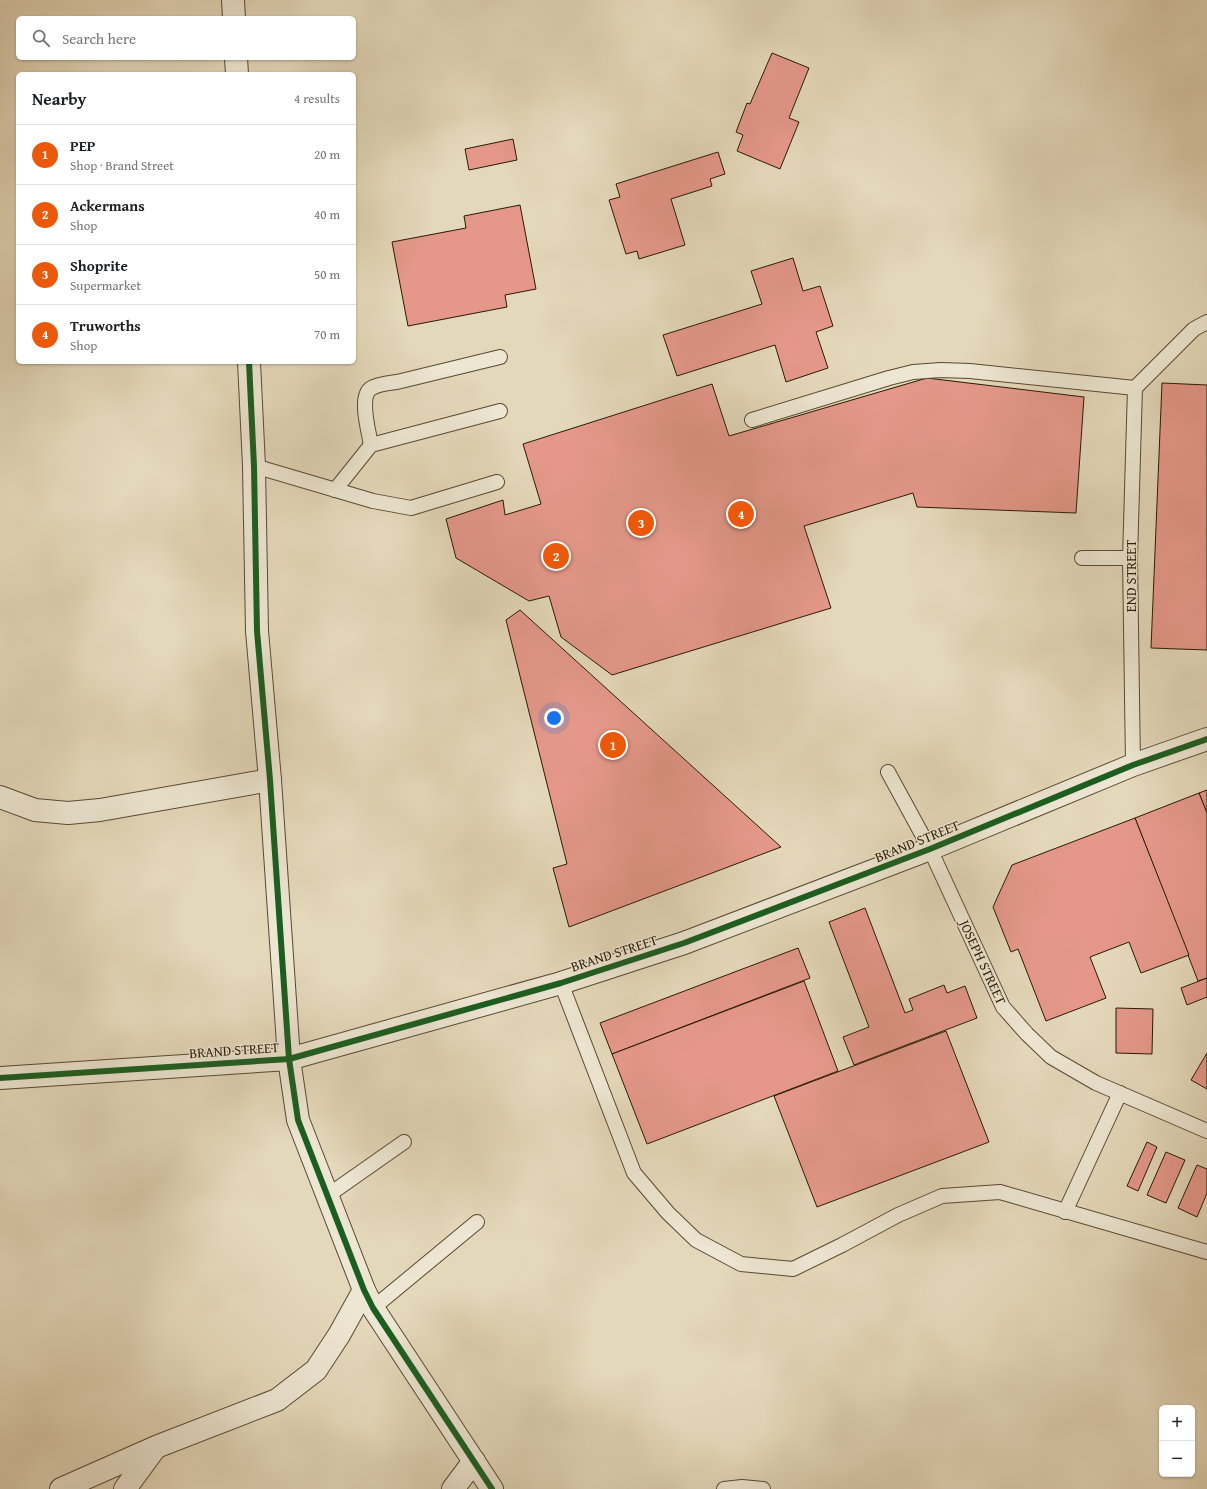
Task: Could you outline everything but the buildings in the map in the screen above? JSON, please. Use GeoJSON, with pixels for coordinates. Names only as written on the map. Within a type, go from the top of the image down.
{"type":"FeatureCollection","features":[{"type":"Feature","properties":{"kind":"street"},"geometry":{"type":"LineString","coordinates":[[233,0],[234,16]]}},
{"type":"Feature","properties":{"kind":"street"},"geometry":{"type":"LineString","coordinates":[[236,60],[237,72]]}},
{"type":"Feature","properties":{"kind":"street"},"geometry":{"type":"LineString","coordinates":[[249,364],[254,466],[257,631],[270,780],[289,1059],[298,1120],[368,1299],[492,1489]]}},
{"type":"Feature","properties":{"kind":"street","name":"BRAND STREET"},"geometry":{"type":"LineString","coordinates":[[0,1078],[289,1059],[561,983],[684,943],[930,849],[1134,765],[1207,739]]}},
{"type":"Feature","properties":{"kind":"street"},"geometry":{"type":"LineString","coordinates":[[0,797],[35,810],[68,813],[100,810],[270,780]]}},
{"type":"Feature","properties":{"kind":"street"},"geometry":{"type":"LineString","coordinates":[[61,1489],[156,1447],[277,1400],[316,1370],[339,1335],[368,1299]]}},
{"type":"Feature","properties":{"kind":"street"},"geometry":{"type":"LineString","coordinates":[[125,1489],[156,1447]]}},
{"type":"Feature","properties":{"kind":"street"},"geometry":{"type":"LineString","coordinates":[[453,1489],[474,1461]]}},
{"type":"Feature","properties":{"kind":"lane"},"geometry":{"type":"LineString","coordinates":[[752,420],[913,372],[941,370],[970,371],[1135,388],[1194,330],[1207,322]]}},
{"type":"Feature","properties":{"kind":"lane"},"geometry":{"type":"LineString","coordinates":[[371,445],[364,405],[366,394],[371,388],[382,384],[500,357]]}},
{"type":"Feature","properties":{"kind":"lane","name":"END STREET"},"geometry":{"type":"LineString","coordinates":[[1134,765],[1130,558],[1135,388]]}},
{"type":"Feature","properties":{"kind":"lane"},"geometry":{"type":"LineString","coordinates":[[335,490],[371,445],[500,411]]}},
{"type":"Feature","properties":{"kind":"lane"},"geometry":{"type":"LineString","coordinates":[[254,466],[373,501],[411,508],[497,482]]}},
{"type":"Feature","properties":{"kind":"lane"},"geometry":{"type":"LineString","coordinates":[[1082,558],[1130,558]]}},
{"type":"Feature","properties":{"kind":"lane","name":"JOSEPH STREET"},"geometry":{"type":"LineString","coordinates":[[888,772],[930,849],[1003,1007],[1050,1057],[1096,1084],[1207,1131]]}},
{"type":"Feature","properties":{"kind":"lane"},"geometry":{"type":"LineString","coordinates":[[561,983],[634,1173],[668,1213],[696,1240],[741,1264],[793,1269],[898,1215],[942,1196],[1000,1192],[1207,1252]]}},
{"type":"Feature","properties":{"kind":"lane"},"geometry":{"type":"LineString","coordinates":[[1065,1212],[1120,1093]]}},
{"type":"Feature","properties":{"kind":"lane"},"geometry":{"type":"LineString","coordinates":[[328,1196],[404,1142]]}},
{"type":"Feature","properties":{"kind":"lane"},"geometry":{"type":"LineString","coordinates":[[368,1299],[477,1222]]}},
{"type":"Feature","properties":{"kind":"lane"},"geometry":{"type":"LineString","coordinates":[[724,1489],[742,1487],[762,1489]]}},
{"type":"Feature","properties":{"kind":"cycle path"},"geometry":{"type":"LineString","coordinates":[[249,364],[254,466],[257,631],[270,780],[289,1059],[298,1120],[364,1290],[373,1308],[492,1489]]}},
{"type":"Feature","properties":{"kind":"cycle path"},"geometry":{"type":"LineString","coordinates":[[0,1078],[289,1059],[561,983],[684,943],[930,849],[1133,765],[1207,739]]}},
{"type":"Feature","properties":{"kind":"place","name":"Truworths"},"geometry":{"type":"Point","coordinates":[741,514]}},
{"type":"Feature","properties":{"kind":"place","name":"Shoprite"},"geometry":{"type":"Point","coordinates":[641,523]}},
{"type":"Feature","properties":{"kind":"place","name":"Ackermans"},"geometry":{"type":"Point","coordinates":[556,556]}},
{"type":"Feature","properties":{"kind":"place","name":"PEP"},"geometry":{"type":"Point","coordinates":[613,745]}}]}
